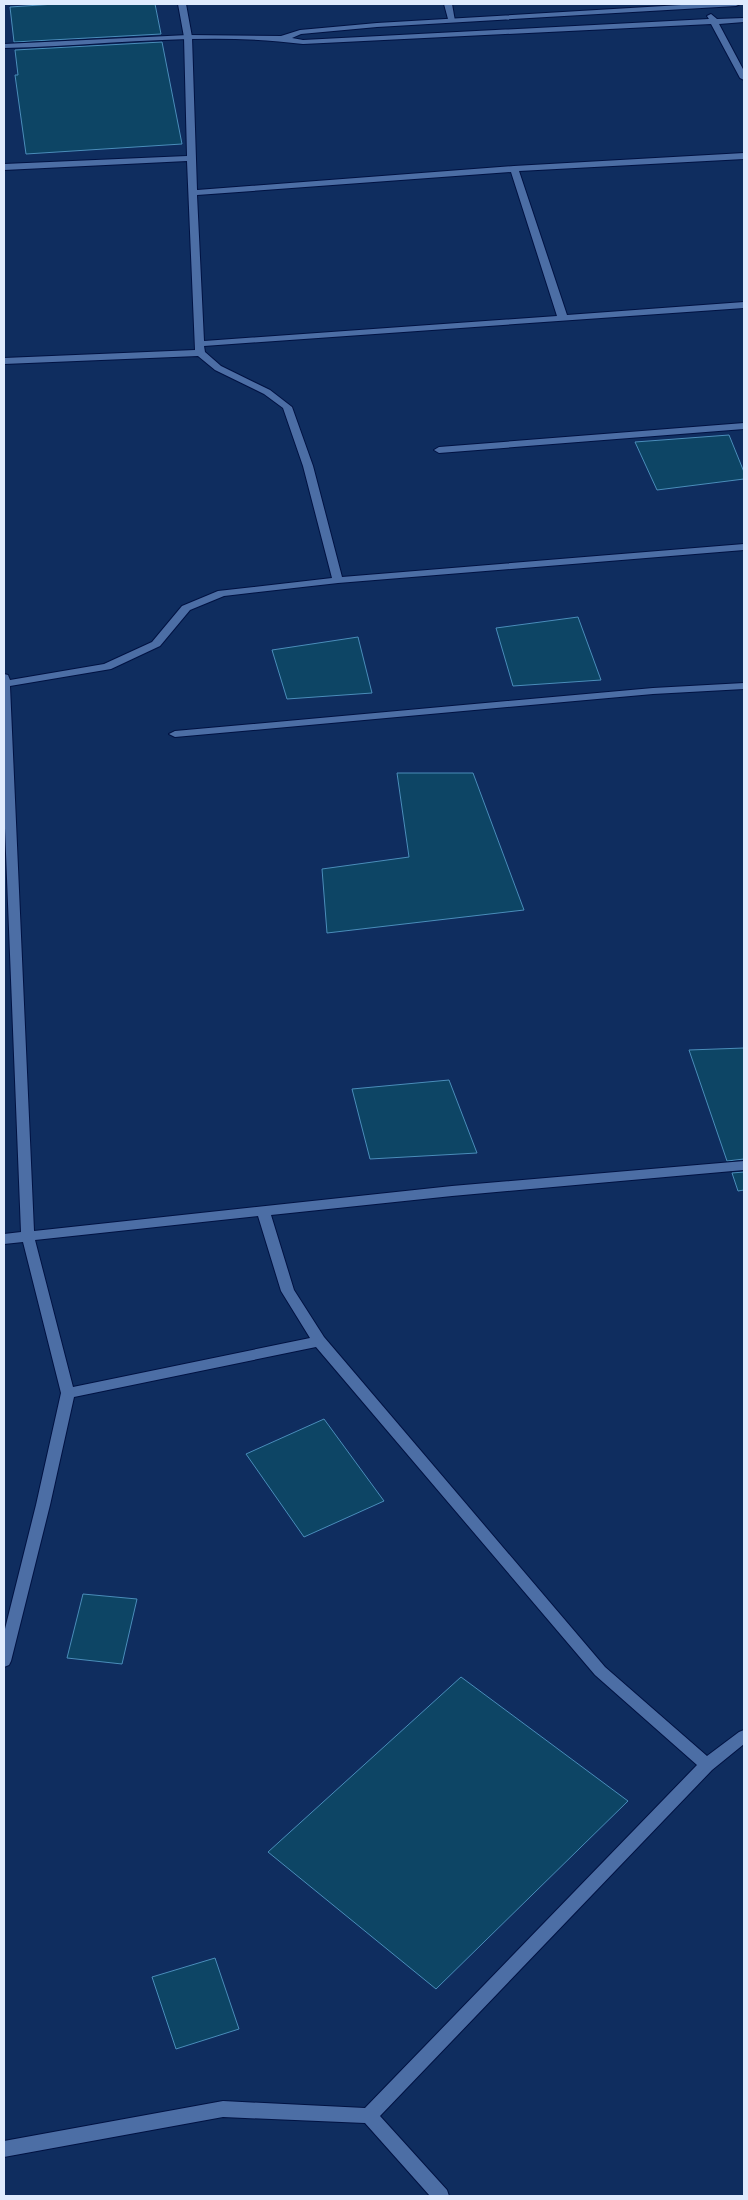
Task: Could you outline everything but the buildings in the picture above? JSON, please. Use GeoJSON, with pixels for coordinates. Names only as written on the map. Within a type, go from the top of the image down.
{"type":"FeatureCollection","features":[{"type":"Feature","properties":{"kind":"street"},"geometry":{"type":"LineString","coordinates":[[182,4],[188,37],[192,192],[200,348],[218,368],[267,392],[287,407],[308,466],[338,580]]}},
{"type":"Feature","properties":{"kind":"street"},"geometry":{"type":"LineString","coordinates":[[448,4],[452,19]]}},
{"type":"Feature","properties":{"kind":"street"},"geometry":{"type":"LineString","coordinates":[[282,39],[300,32],[312,30],[452,19],[704,4],[736,4]]}},
{"type":"Feature","properties":{"kind":"street"},"geometry":{"type":"LineString","coordinates":[[704,4],[744,75]]}},
{"type":"Feature","properties":{"kind":"street"},"geometry":{"type":"LineString","coordinates":[[4,46],[188,37],[282,39],[303,42],[744,20]]}},
{"type":"Feature","properties":{"kind":"street"},"geometry":{"type":"LineString","coordinates":[[192,192],[514,169],[744,156]]}},
{"type":"Feature","properties":{"kind":"street"},"geometry":{"type":"LineString","coordinates":[[4,167],[191,158]]}},
{"type":"Feature","properties":{"kind":"street"},"geometry":{"type":"LineString","coordinates":[[514,169],[563,318]]}},
{"type":"Feature","properties":{"kind":"street"},"geometry":{"type":"LineString","coordinates":[[4,361],[200,348],[744,305]]}},
{"type":"Feature","properties":{"kind":"street"},"geometry":{"type":"LineString","coordinates":[[439,450],[744,426]]}},
{"type":"Feature","properties":{"kind":"street"},"geometry":{"type":"LineString","coordinates":[[4,684],[107,667],[156,644],[186,608],[222,593],[338,580],[744,546]]}},
{"type":"Feature","properties":{"kind":"street"},"geometry":{"type":"LineString","coordinates":[[4,677],[28,1237],[68,1393],[43,1505],[4,1661]]}},
{"type":"Feature","properties":{"kind":"street"},"geometry":{"type":"LineString","coordinates":[[175,734],[653,691],[744,686]]}},
{"type":"Feature","properties":{"kind":"street"},"geometry":{"type":"LineString","coordinates":[[4,1238],[28,1237],[452,1191],[744,1165]]}},
{"type":"Feature","properties":{"kind":"street"},"geometry":{"type":"LineString","coordinates":[[263,1211],[288,1291],[319,1341],[600,1671],[707,1765]]}},
{"type":"Feature","properties":{"kind":"street"},"geometry":{"type":"LineString","coordinates":[[68,1393],[319,1341]]}},
{"type":"Feature","properties":{"kind":"street"},"geometry":{"type":"LineString","coordinates":[[369,2116],[707,1765],[744,1736]]}},
{"type":"Feature","properties":{"kind":"street"},"geometry":{"type":"LineString","coordinates":[[4,2149],[223,2109],[369,2116],[441,2196]]}}]}
